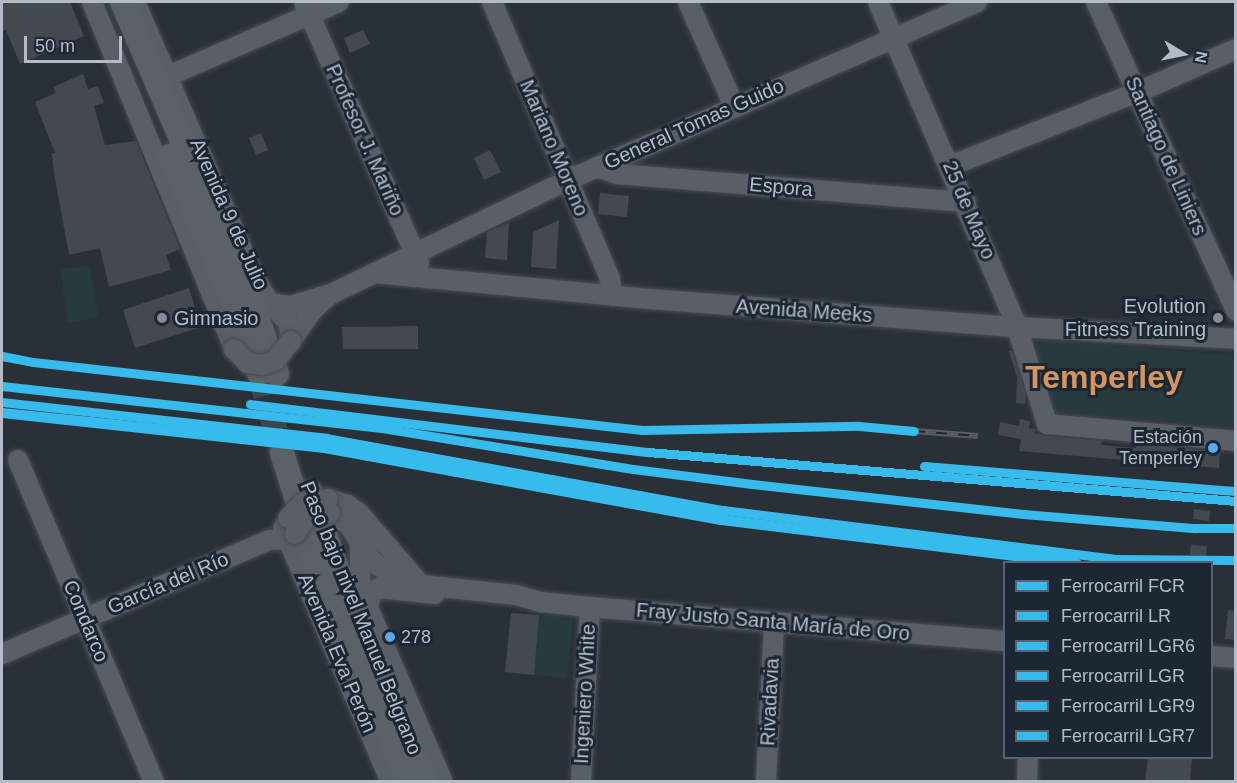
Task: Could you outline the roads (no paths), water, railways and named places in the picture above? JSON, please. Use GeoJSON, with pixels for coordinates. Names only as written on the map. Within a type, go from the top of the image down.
{"type":"FeatureCollection","features":[{"type":"Feature","properties":{"kind":"main road"},"geometry":{"type":"LineString","coordinates":[[105,2],[238,314],[268,373],[253,305],[122,2]]}},
{"type":"Feature","properties":{"kind":"main road","name":"Paso bajo nivel Manuel Belgrano"},"geometry":{"type":"LineString","coordinates":[[409,782],[321,575],[290,453],[426,782]]}},
{"type":"Feature","properties":{"kind":"street"},"geometry":{"type":"LineString","coordinates":[[92,2],[234,349],[247,363],[264,365],[276,360],[311,312],[331,294]]}},
{"type":"Feature","properties":{"kind":"street","name":"Avenida 9 de Julio"},"geometry":{"type":"LineString","coordinates":[[135,2],[255,279],[270,303],[288,322],[291,341]]}},
{"type":"Feature","properties":{"kind":"street"},"geometry":{"type":"LineString","coordinates":[[168,76],[307,8],[339,2]]}},
{"type":"Feature","properties":{"kind":"street","name":"Mariano Moreno"},"geometry":{"type":"LineString","coordinates":[[492,2],[610,279],[612,296]]}},
{"type":"Feature","properties":{"kind":"street"},"geometry":{"type":"LineString","coordinates":[[688,2],[734,106]]}},
{"type":"Feature","properties":{"kind":"street","name":"25 de Mayo"},"geometry":{"type":"LineString","coordinates":[[878,2],[966,202],[1017,327],[1047,424],[1236,441]]}},
{"type":"Feature","properties":{"kind":"street","name":"General Tomas Guido"},"geometry":{"type":"LineString","coordinates":[[331,294],[568,180],[977,2]]}},
{"type":"Feature","properties":{"kind":"street","name":"Santiago de Liniers"},"geometry":{"type":"LineString","coordinates":[[1096,2],[1236,311]]}},
{"type":"Feature","properties":{"kind":"street","name":"Profesor J. Mariño"},"geometry":{"type":"LineString","coordinates":[[307,8],[426,279]]}},
{"type":"Feature","properties":{"kind":"street"},"geometry":{"type":"LineString","coordinates":[[950,166],[1138,92],[1236,49]]}},
{"type":"Feature","properties":{"kind":"street","name":"Espora"},"geometry":{"type":"LineString","coordinates":[[597,167],[617,174],[966,202]]}},
{"type":"Feature","properties":{"kind":"street","name":"Avenida Meeks"},"geometry":{"type":"LineString","coordinates":[[374,273],[612,296],[1017,327],[1236,339]]}},
{"type":"Feature","properties":{"kind":"street"},"geometry":{"type":"LineString","coordinates":[[270,303],[290,306],[331,294]]}},
{"type":"Feature","properties":{"kind":"street","name":"Condarco"},"geometry":{"type":"LineString","coordinates":[[18,460],[154,782]]}},
{"type":"Feature","properties":{"kind":"street"},"geometry":{"type":"LineString","coordinates":[[329,506],[348,505],[359,513],[423,589]]}},
{"type":"Feature","properties":{"kind":"street"},"geometry":{"type":"LineString","coordinates":[[329,506],[348,524],[373,562],[384,570],[423,589]]}},
{"type":"Feature","properties":{"kind":"street","name":"García del Río"},"geometry":{"type":"LineString","coordinates":[[2,654],[285,531],[329,506]]}},
{"type":"Feature","properties":{"kind":"street","name":"Avenida Eva Perón"},"geometry":{"type":"LineString","coordinates":[[285,531],[391,782]]}},
{"type":"Feature","properties":{"kind":"street"},"geometry":{"type":"LineString","coordinates":[[360,544],[360,579],[368,608],[443,782]]}},
{"type":"Feature","properties":{"kind":"street","name":"Fray Justo Santa María de Oro"},"geometry":{"type":"LineString","coordinates":[[368,608],[370,594],[379,588],[423,589],[516,595],[541,602],[590,607],[1003,641]]}},
{"type":"Feature","properties":{"kind":"street","name":"Ingeniero White"},"geometry":{"type":"LineString","coordinates":[[581,782],[590,607]]}},
{"type":"Feature","properties":{"kind":"street","name":"Rivadavia"},"geometry":{"type":"LineString","coordinates":[[766,782],[774,622]]}},
{"type":"Feature","properties":{"kind":"street"},"geometry":{"type":"LineString","coordinates":[[1213,656],[1236,658]]}},
{"type":"Feature","properties":{"kind":"street"},"geometry":{"type":"LineString","coordinates":[[1027,782],[1028,759]]}},
{"type":"Feature","properties":{"kind":"tunnel"},"geometry":{"type":"LineString","coordinates":[[259,373],[282,453]]}},
{"type":"Feature","properties":{"kind":"railway"},"geometry":{"type":"LineString","coordinates":[[914,431],[978,436]]}},
{"type":"Feature","properties":{"kind":"rail line","name":"LGR9"},"geometry":{"type":"LineString","coordinates":[[2,356],[33,362],[642,430],[859,426],[914,431]]}},
{"type":"Feature","properties":{"kind":"rail line","name":"LGR6"},"geometry":{"type":"LineString","coordinates":[[2,386],[382,428],[633,469],[752,484],[1023,514],[1195,528],[1236,528]]}},
{"type":"Feature","properties":{"kind":"rail line","name":"FCR"},"geometry":{"type":"LineString","coordinates":[[2,402],[326,438],[723,510],[1118,559],[1236,560]]}},
{"type":"Feature","properties":{"kind":"rail line","name":"LGR7"},"geometry":{"type":"LineString","coordinates":[[250,404],[648,452],[1235,501]]}},
{"type":"Feature","properties":{"kind":"rail line","name":"LGR"},"geometry":{"type":"LineString","coordinates":[[2,412],[326,445],[724,519],[1068,561]]}},
{"type":"Feature","properties":{"kind":"rail line","name":"LR"},"geometry":{"type":"LineString","coordinates":[[2,413],[324,448],[721,520],[1053,561]]}},
{"type":"Feature","properties":{"kind":"rail line","name":"LGR6"},"geometry":{"type":"LineString","coordinates":[[924,466],[1236,491]]}},
{"type":"Feature","properties":{"kind":"place","name":"Gimnasio"},"geometry":{"type":"Point","coordinates":[162,318]}},
{"type":"Feature","properties":{"kind":"place","name":"Evolution Fitness Training"},"geometry":{"type":"Point","coordinates":[1218,318]}},
{"type":"Feature","properties":{"kind":"place","name":"Estación Temperley"},"geometry":{"type":"Point","coordinates":[1213,448]}},
{"type":"Feature","properties":{"kind":"place","name":"278"},"geometry":{"type":"Point","coordinates":[390,637]}},
{"type":"Feature","properties":{"kind":"district","name":"Temperley"},"geometry":{"type":"Point","coordinates":[1104,377]}}]}
